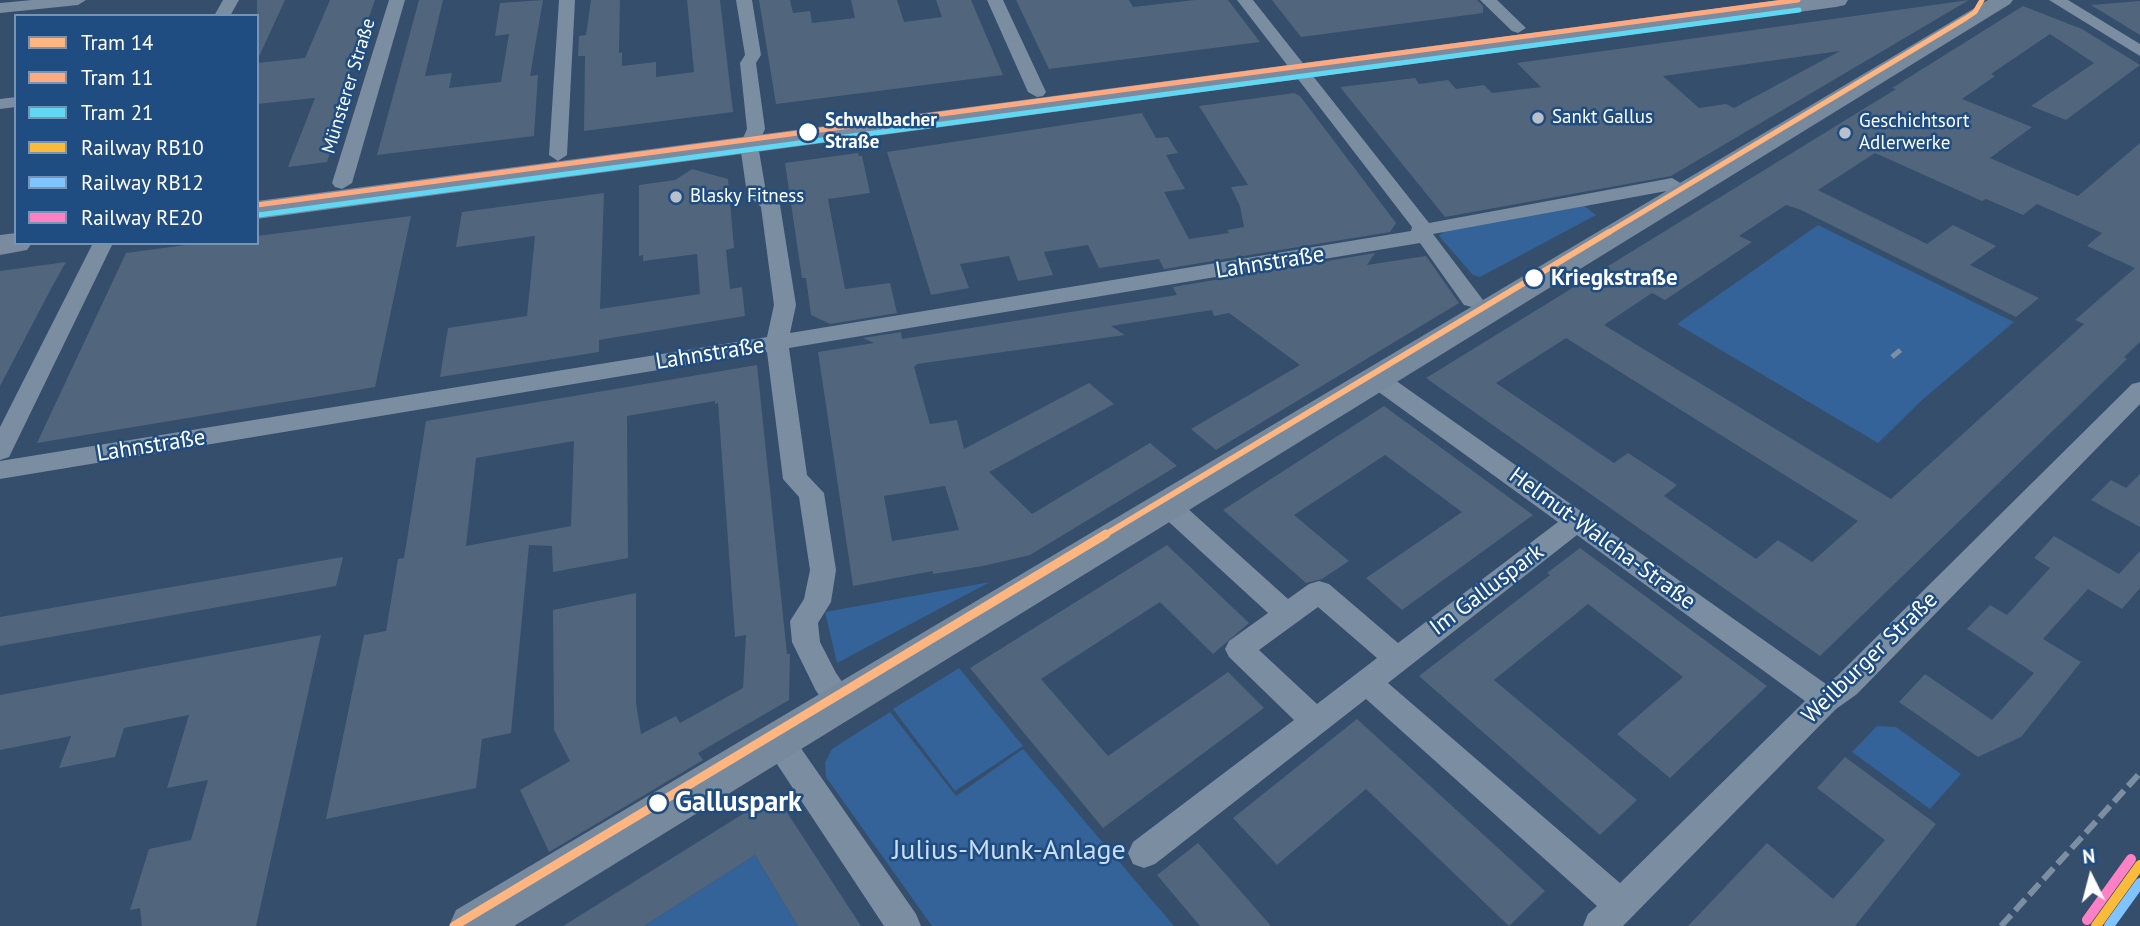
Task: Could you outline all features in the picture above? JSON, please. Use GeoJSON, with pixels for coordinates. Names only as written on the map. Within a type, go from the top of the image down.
{"type":"FeatureCollection","features":[{"type":"Feature","properties":{"kind":"main road"},"geometry":{"type":"LineString","coordinates":[[259,210],[1037,92],[1294,65],[1518,28],[1731,0]]}},
{"type":"Feature","properties":{"kind":"main road"},"geometry":{"type":"LineString","coordinates":[[259,195],[558,155],[753,137],[1294,65],[1836,0]]}},
{"type":"Feature","properties":{"kind":"street"},"geometry":{"type":"LineString","coordinates":[[0,8],[78,0]]}},
{"type":"Feature","properties":{"kind":"street","name":"Münsterer Straße"},"geometry":{"type":"LineString","coordinates":[[342,183],[397,0]]}},
{"type":"Feature","properties":{"kind":"street"},"geometry":{"type":"LineString","coordinates":[[558,155],[567,0]]}},
{"type":"Feature","properties":{"kind":"street"},"geometry":{"type":"LineString","coordinates":[[744,0],[753,55],[748,62],[757,194],[770,205],[785,305],[777,343],[795,479],[811,493],[823,570],[817,602],[804,621],[806,642],[826,682],[841,702]]}},
{"type":"Feature","properties":{"kind":"street"},"geometry":{"type":"LineString","coordinates":[[995,0],[1037,92]]}},
{"type":"Feature","properties":{"kind":"street"},"geometry":{"type":"LineString","coordinates":[[1245,0],[1422,227],[1421,232],[1472,300]]}},
{"type":"Feature","properties":{"kind":"street"},"geometry":{"type":"LineString","coordinates":[[1488,0],[1518,28]]}},
{"type":"Feature","properties":{"kind":"street"},"geometry":{"type":"LineString","coordinates":[[472,926],[1377,379],[1971,6],[2003,0]]}},
{"type":"Feature","properties":{"kind":"street"},"geometry":{"type":"LineString","coordinates":[[2056,0],[2140,51]]}},
{"type":"Feature","properties":{"kind":"street","name":"Lahnstraße"},"geometry":{"type":"LineString","coordinates":[[0,470],[1412,239],[1421,232],[1672,184]]}},
{"type":"Feature","properties":{"kind":"street"},"geometry":{"type":"LineString","coordinates":[[0,451],[102,245]]}},
{"type":"Feature","properties":{"kind":"street","name":"Helmut-Walcha-Straße"},"geometry":{"type":"LineString","coordinates":[[1377,379],[1826,700]]}},
{"type":"Feature","properties":{"kind":"street","name":"Weilburger Straße"},"geometry":{"type":"LineString","coordinates":[[1610,915],[1826,700],[1847,685],[2140,390]]}},
{"type":"Feature","properties":{"kind":"street"},"geometry":{"type":"LineString","coordinates":[[1167,505],[1287,614]]}},
{"type":"Feature","properties":{"kind":"street","name":"Im Galluspark"},"geometry":{"type":"LineString","coordinates":[[1144,853],[1577,521]]}},
{"type":"Feature","properties":{"kind":"street"},"geometry":{"type":"LineString","coordinates":[[1315,722],[1238,649],[1319,592],[1396,659]]}},
{"type":"Feature","properties":{"kind":"street"},"geometry":{"type":"LineString","coordinates":[[1367,682],[1610,915]]}},
{"type":"Feature","properties":{"kind":"street"},"geometry":{"type":"LineString","coordinates":[[778,740],[904,926]]}},
{"type":"Feature","properties":{"kind":"green space"},"geometry":{"type":"Polygon","coordinates":[[[1583,205],[1596,215],[1480,277],[1473,275],[1439,236],[1445,230],[1583,205]]]}},
{"type":"Feature","properties":{"kind":"green space"},"geometry":{"type":"Polygon","coordinates":[[[1818,225],[2014,322],[1921,401],[1878,443],[1677,324],[1818,225]]]}},
{"type":"Feature","properties":{"kind":"green space"},"geometry":{"type":"Polygon","coordinates":[[[990,582],[837,663],[825,612],[990,582]]]}},
{"type":"Feature","properties":{"kind":"green space"},"geometry":{"type":"Polygon","coordinates":[[[959,668],[1023,746],[955,791],[893,709],[959,668]]]}},
{"type":"Feature","properties":{"kind":"green space","name":"Julius-Munk-Anlage"},"geometry":{"type":"Polygon","coordinates":[[[890,712],[956,796],[1023,749],[1174,926],[932,926],[826,777],[825,763],[832,749],[890,712]]]}},
{"type":"Feature","properties":{"kind":"green space"},"geometry":{"type":"Polygon","coordinates":[[[1877,726],[1896,727],[1961,774],[1930,809],[1852,752],[1877,726]]]}},
{"type":"Feature","properties":{"kind":"green space"},"geometry":{"type":"Polygon","coordinates":[[[755,855],[798,926],[644,926],[755,855]]]}},
{"type":"Feature","properties":{"kind":"building"},"geometry":{"type":"Polygon","coordinates":[[[257,0],[285,0],[259,57],[259,14],[257,0]]]}},
{"type":"Feature","properties":{"kind":"building"},"geometry":{"type":"Polygon","coordinates":[[[330,0],[375,0],[342,93],[347,93],[330,138],[335,137],[327,162],[288,167],[315,98],[259,104],[259,63],[305,58],[330,0]]]}},
{"type":"Feature","properties":{"kind":"building"},"geometry":{"type":"Polygon","coordinates":[[[419,0],[443,0],[425,76],[452,73],[449,88],[501,82],[509,34],[495,36],[500,3],[543,0],[530,76],[538,75],[534,136],[377,155],[419,0]]]}},
{"type":"Feature","properties":{"kind":"building"},"geometry":{"type":"Polygon","coordinates":[[[591,0],[620,0],[619,53],[622,52],[622,66],[656,62],[656,77],[694,72],[687,0],[720,0],[733,112],[584,131],[585,56],[578,56],[579,36],[586,35],[591,0]]]}},
{"type":"Feature","properties":{"kind":"building"},"geometry":{"type":"Polygon","coordinates":[[[759,0],[790,0],[793,13],[810,11],[812,23],[855,18],[851,0],[897,0],[904,22],[942,17],[936,0],[971,0],[1003,75],[776,104],[759,0]]]}},
{"type":"Feature","properties":{"kind":"building"},"geometry":{"type":"Polygon","coordinates":[[[1016,0],[1129,0],[1133,7],[1195,0],[1228,0],[1260,42],[1049,69],[1016,0]]]}},
{"type":"Feature","properties":{"kind":"building"},"geometry":{"type":"Polygon","coordinates":[[[1272,0],[1477,0],[1483,6],[1483,13],[1301,37],[1272,0]]]}},
{"type":"Feature","properties":{"kind":"building"},"geometry":{"type":"Polygon","coordinates":[[[1969,0],[1671,176],[1445,217],[1340,87],[1415,78],[1419,84],[1448,80],[1456,89],[1484,85],[1492,93],[1541,87],[1517,63],[1969,0]],[[1840,51],[1663,76],[1699,108],[1726,104],[1734,108],[1840,51]]]}},
{"type":"Feature","properties":{"kind":"building"},"geometry":{"type":"Polygon","coordinates":[[[2140,1],[2140,35],[2091,5],[2140,1]]]}},
{"type":"Feature","properties":{"kind":"building"},"geometry":{"type":"Polygon","coordinates":[[[2023,6],[2082,29],[2140,65],[2066,120],[2031,106],[2094,63],[2050,34],[1991,74],[1995,76],[1962,99],[2032,127],[1990,158],[2078,196],[2140,143],[2140,342],[2124,357],[2127,359],[1820,656],[1426,378],[1896,89],[1892,88],[2023,6]],[[1875,153],[1818,190],[1927,244],[1953,225],[1996,246],[1970,265],[2039,298],[2016,317],[1786,205],[1739,236],[1752,242],[1665,300],[1652,293],[1604,325],[1891,499],[2084,324],[2075,320],[2135,268],[2087,246],[2102,233],[2037,204],[2023,215],[1986,199],[1982,201],[1875,153]],[[1566,338],[1496,383],[1614,463],[1628,453],[1677,485],[1664,496],[1756,559],[1778,540],[1812,562],[1858,521],[1700,422],[1566,338]]]}},
{"type":"Feature","properties":{"kind":"building"},"geometry":{"type":"Polygon","coordinates":[[[1294,93],[1300,96],[1396,223],[1390,232],[1164,269],[1159,259],[1099,268],[1088,245],[1044,252],[1053,275],[1018,281],[1009,256],[960,264],[969,288],[931,295],[887,152],[1142,113],[1156,138],[1168,137],[1178,153],[1166,155],[1185,189],[1164,192],[1189,239],[1229,233],[1227,230],[1244,227],[1240,206],[1231,187],[1248,185],[1199,106],[1294,93]]]}},
{"type":"Feature","properties":{"kind":"building"},"geometry":{"type":"Polygon","coordinates":[[[858,153],[862,156],[870,193],[828,199],[845,289],[890,283],[897,313],[830,324],[811,315],[806,278],[802,278],[785,163],[858,153]]]}},
{"type":"Feature","properties":{"kind":"building"},"geometry":{"type":"Polygon","coordinates":[[[692,169],[728,179],[734,248],[726,250],[730,289],[742,287],[745,316],[599,340],[599,352],[440,377],[448,328],[527,316],[535,236],[456,247],[462,212],[604,193],[600,309],[700,294],[697,254],[643,261],[643,255],[639,256],[639,185],[675,180],[692,169]]]}},
{"type":"Feature","properties":{"kind":"building"},"geometry":{"type":"Polygon","coordinates":[[[411,216],[375,387],[37,443],[126,253],[186,245],[259,245],[259,236],[411,216]]]}},
{"type":"Feature","properties":{"kind":"building"},"geometry":{"type":"Polygon","coordinates":[[[1375,253],[1367,265],[1426,256],[1459,303],[1216,450],[1191,429],[1300,365],[1229,313],[1214,316],[1212,310],[1111,326],[1125,335],[917,364],[914,367],[930,424],[957,420],[964,449],[1089,383],[1114,404],[989,472],[1032,514],[1150,443],[1177,466],[1030,555],[983,566],[933,574],[933,571],[853,586],[818,352],[874,343],[863,338],[901,332],[902,339],[1177,295],[1173,287],[1375,253]],[[945,486],[884,496],[892,541],[959,530],[945,486]]]}},
{"type":"Feature","properties":{"kind":"building"},"geometry":{"type":"Polygon","coordinates":[[[66,262],[53,285],[0,386],[0,271],[66,262]]]}},
{"type":"Feature","properties":{"kind":"building"},"geometry":{"type":"Polygon","coordinates":[[[757,365],[787,654],[790,654],[789,700],[698,753],[703,760],[549,852],[520,790],[570,761],[554,730],[553,610],[636,593],[636,703],[641,734],[676,716],[680,723],[743,688],[746,635],[735,637],[718,403],[715,404],[715,401],[627,416],[628,558],[553,572],[552,546],[529,545],[511,733],[482,739],[476,788],[326,819],[364,635],[386,631],[398,559],[404,558],[426,421],[757,365]],[[574,441],[476,458],[466,546],[571,526],[574,441]]]}},
{"type":"Feature","properties":{"kind":"building"},"geometry":{"type":"Polygon","coordinates":[[[1384,406],[1533,515],[1402,610],[1366,578],[1462,512],[1385,455],[1294,515],[1349,561],[1322,579],[1306,583],[1223,510],[1384,406]]]}},
{"type":"Feature","properties":{"kind":"building"},"geometry":{"type":"Polygon","coordinates":[[[2140,474],[2140,527],[2091,500],[2111,480],[2126,488],[2140,474]]]}},
{"type":"Feature","properties":{"kind":"building"},"geometry":{"type":"Polygon","coordinates":[[[2054,536],[2119,574],[2140,551],[2140,588],[2122,609],[2088,589],[2043,639],[2081,662],[2021,737],[1978,757],[1899,702],[1925,674],[1992,720],[2034,673],[1967,629],[1990,605],[2007,615],[2050,568],[2034,558],[2054,536]]]}},
{"type":"Feature","properties":{"kind":"building"},"geometry":{"type":"Polygon","coordinates":[[[1167,545],[1249,623],[1213,654],[1160,602],[1041,679],[1108,756],[1228,672],[1264,708],[1103,828],[970,668],[1167,545]]]}},
{"type":"Feature","properties":{"kind":"building"},"geometry":{"type":"Polygon","coordinates":[[[1580,548],[1767,686],[1670,778],[1617,734],[1683,677],[1588,604],[1494,680],[1637,800],[1600,835],[1419,676],[1550,575],[1547,573],[1580,548]]]}},
{"type":"Feature","properties":{"kind":"building"},"geometry":{"type":"Polygon","coordinates":[[[343,557],[336,586],[0,646],[0,617],[343,557]]]}},
{"type":"Feature","properties":{"kind":"building"},"geometry":{"type":"Polygon","coordinates":[[[321,635],[256,926],[142,926],[140,908],[130,910],[149,849],[191,840],[208,780],[167,788],[189,715],[124,728],[115,757],[59,768],[71,736],[0,750],[0,695],[321,635]]]}},
{"type":"Feature","properties":{"kind":"building"},"geometry":{"type":"Polygon","coordinates":[[[1357,719],[1545,891],[1509,926],[1366,789],[1277,865],[1233,818],[1357,719]]]}},
{"type":"Feature","properties":{"kind":"building"},"geometry":{"type":"Polygon","coordinates":[[[1845,757],[1936,824],[1855,926],[1688,926],[1767,843],[1833,899],[1885,840],[1817,788],[1845,757]]]}},
{"type":"Feature","properties":{"kind":"building"},"geometry":{"type":"Polygon","coordinates":[[[775,794],[861,926],[798,926],[755,855],[644,926],[563,926],[775,794]]]}},
{"type":"Feature","properties":{"kind":"building"},"geometry":{"type":"Polygon","coordinates":[[[1198,843],[1271,926],[1200,926],[1157,875],[1198,843]]]}},
{"type":"Feature","properties":{"kind":"railway"},"geometry":{"type":"LineString","coordinates":[[1892,357],[1904,347]]}},
{"type":"Feature","properties":{"kind":"railway"},"geometry":{"type":"LineString","coordinates":[[2001,926],[2140,773]]}},
{"type":"Feature","properties":{"kind":"tram line","name":"11"},"geometry":{"type":"LineString","coordinates":[[259,205],[1798,0]]}},
{"type":"Feature","properties":{"kind":"tram line","name":"14"},"geometry":{"type":"LineString","coordinates":[[454,926],[1966,18],[1975,12],[1982,0]]}},
{"type":"Feature","properties":{"kind":"tram line","name":"21"},"geometry":{"type":"LineString","coordinates":[[259,215],[1799,10]]}},
{"type":"Feature","properties":{"kind":"rail line","name":"RE20"},"geometry":{"type":"LineString","coordinates":[[2087,920],[2131,859]]}},
{"type":"Feature","properties":{"kind":"rail line","name":"RB10"},"geometry":{"type":"LineString","coordinates":[[2096,926],[2140,865]]}},
{"type":"Feature","properties":{"kind":"rail line","name":"RB12"},"geometry":{"type":"LineString","coordinates":[[2109,926],[2140,883]]}},
{"type":"Feature","properties":{"kind":"place","name":"Sankt Gallus"},"geometry":{"type":"Point","coordinates":[1538,118]}},
{"type":"Feature","properties":{"kind":"place","name":"Schwalbacher Straße"},"geometry":{"type":"Point","coordinates":[808,132]}},
{"type":"Feature","properties":{"kind":"place","name":"Geschichtsort Adlerwerke"},"geometry":{"type":"Point","coordinates":[1845,133]}},
{"type":"Feature","properties":{"kind":"place","name":"Blasky Fitness"},"geometry":{"type":"Point","coordinates":[676,197]}},
{"type":"Feature","properties":{"kind":"place","name":"Kriegkstraße"},"geometry":{"type":"Point","coordinates":[1534,278]}},
{"type":"Feature","properties":{"kind":"place","name":"Galluspark"},"geometry":{"type":"Point","coordinates":[658,803]}}]}
